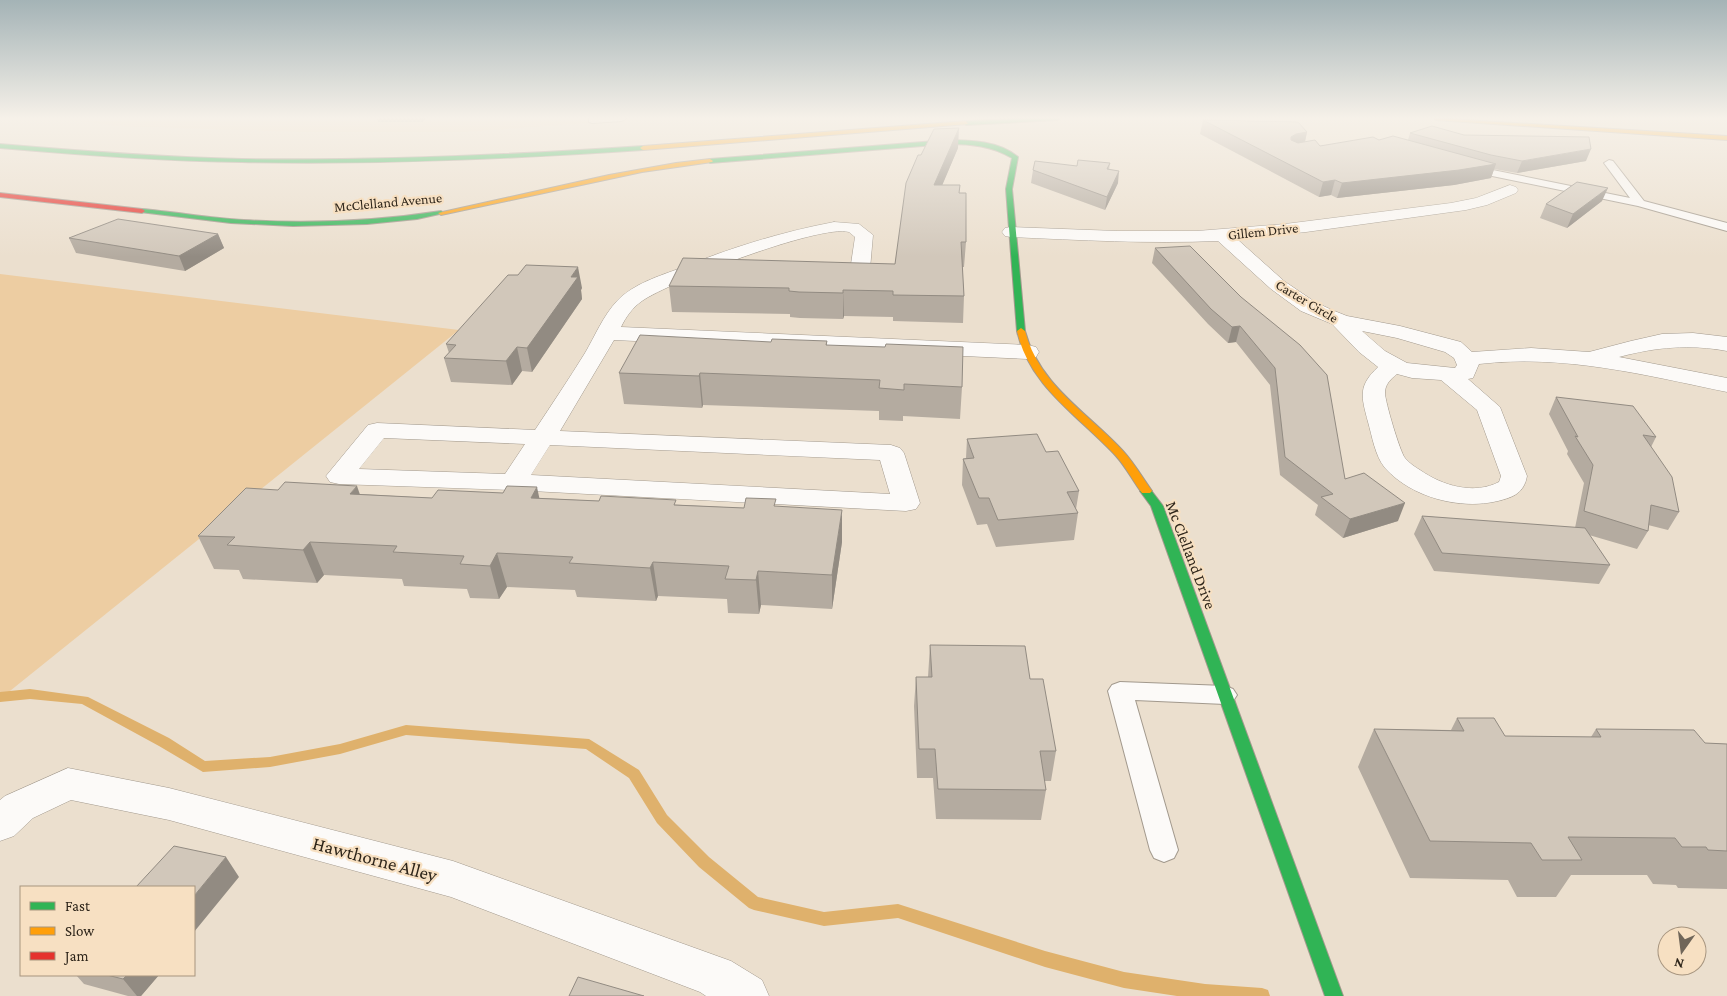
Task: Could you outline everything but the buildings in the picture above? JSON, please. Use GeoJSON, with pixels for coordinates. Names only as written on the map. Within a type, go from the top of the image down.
{"type":"FeatureCollection","features":[{"type":"Feature","properties":{"kind":"main road","name":"McClelland Avenue"},"geometry":{"type":"LineString","coordinates":[[0,195],[244,222],[366,221],[430,215],[491,205],[542,195],[624,173],[675,164]]}},
{"type":"Feature","properties":{"kind":"main road","name":"Mc Clelland Drive"},"geometry":{"type":"LineString","coordinates":[[1014,164],[1009,189],[1011,232],[1022,342],[1044,380],[1120,454],[1157,506],[1334,996]]}},
{"type":"Feature","properties":{"kind":"street","name":"Gillem Drive"},"geometry":{"type":"LineString","coordinates":[[1011,232],[1148,237],[1222,235],[1284,230],[1455,207],[1491,200],[1510,190]]}},
{"type":"Feature","properties":{"kind":"street"},"geometry":{"type":"LineString","coordinates":[[513,482],[591,364],[620,308],[637,295],[662,281],[799,234],[842,226],[853,227],[864,235],[860,268],[810,272]]}},
{"type":"Feature","properties":{"kind":"street","name":"Carter Circle"},"geometry":{"type":"LineString","coordinates":[[1222,235],[1281,288],[1308,305],[1342,321],[1342,324],[1375,356],[1392,366],[1421,373],[1456,366],[1496,353],[1541,354],[1625,364],[1727,385]]}},
{"type":"Feature","properties":{"kind":"street"},"geometry":{"type":"LineString","coordinates":[[711,263],[750,266]]}},
{"type":"Feature","properties":{"kind":"street"},"geometry":{"type":"LineString","coordinates":[[1342,321],[1400,332],[1453,347],[1456,366],[1488,407],[1514,476],[1512,486],[1501,494],[1462,496],[1439,490],[1417,481],[1393,461],[1373,395],[1378,380],[1392,366]]}},
{"type":"Feature","properties":{"kind":"street"},"geometry":{"type":"LineString","coordinates":[[607,333],[1028,352]]}},
{"type":"Feature","properties":{"kind":"street"},"geometry":{"type":"LineString","coordinates":[[1584,359],[1677,338],[1704,339],[1727,344]]}},
{"type":"Feature","properties":{"kind":"street"},"geometry":{"type":"LineString","coordinates":[[377,430],[543,436],[891,453],[906,503],[513,482],[339,476],[377,430]]}},
{"type":"Feature","properties":{"kind":"street","name":"Hawthorne Alley"},"geometry":{"type":"LineString","coordinates":[[0,824],[19,807],[68,784],[169,804],[452,879],[715,976],[746,996]]}},
{"type":"Feature","properties":{"kind":"lane"},"geometry":{"type":"LineString","coordinates":[[1459,164],[1484,172],[1640,203],[1727,227]]}},
{"type":"Feature","properties":{"kind":"lane"},"geometry":{"type":"LineString","coordinates":[[1609,164],[1640,203]]}},
{"type":"Feature","properties":{"kind":"lane"},"geometry":{"type":"LineString","coordinates":[[1164,850],[1120,691],[1225,695]]}},
{"type":"Feature","properties":{"kind":"shaded area"},"geometry":{"type":"Polygon","coordinates":[[[0,274],[459,330],[0,699],[0,274]]]}},
{"type":"Feature","properties":{"kind":"waterway"},"geometry":{"type":"LineString","coordinates":[[0,697],[30,694],[84,700],[164,742],[203,767],[270,762],[340,749],[406,730],[589,744],[634,774],[662,819],[704,862],[754,903],[824,919],[898,911],[1045,959],[1124,980],[1205,992],[1262,996]]}},
{"type":"Feature","properties":{"kind":"traffic: fast"},"geometry":{"type":"LineString","coordinates":[[1014,164],[1009,189],[1021,331]]}},
{"type":"Feature","properties":{"kind":"traffic: fast"},"geometry":{"type":"LineString","coordinates":[[142,211],[231,221],[293,224],[367,222],[441,213]]}},
{"type":"Feature","properties":{"kind":"traffic: fast"},"geometry":{"type":"LineString","coordinates":[[1146,491],[1157,506],[1334,996]]}},
{"type":"Feature","properties":{"kind":"traffic: slow"},"geometry":{"type":"LineString","coordinates":[[441,213],[642,170],[680,164]]}},
{"type":"Feature","properties":{"kind":"traffic: slow"},"geometry":{"type":"LineString","coordinates":[[1021,331],[1025,348],[1046,382],[1120,454],[1131,467],[1146,491]]}},
{"type":"Feature","properties":{"kind":"traffic: jam"},"geometry":{"type":"LineString","coordinates":[[0,195],[142,211]]}}]}
